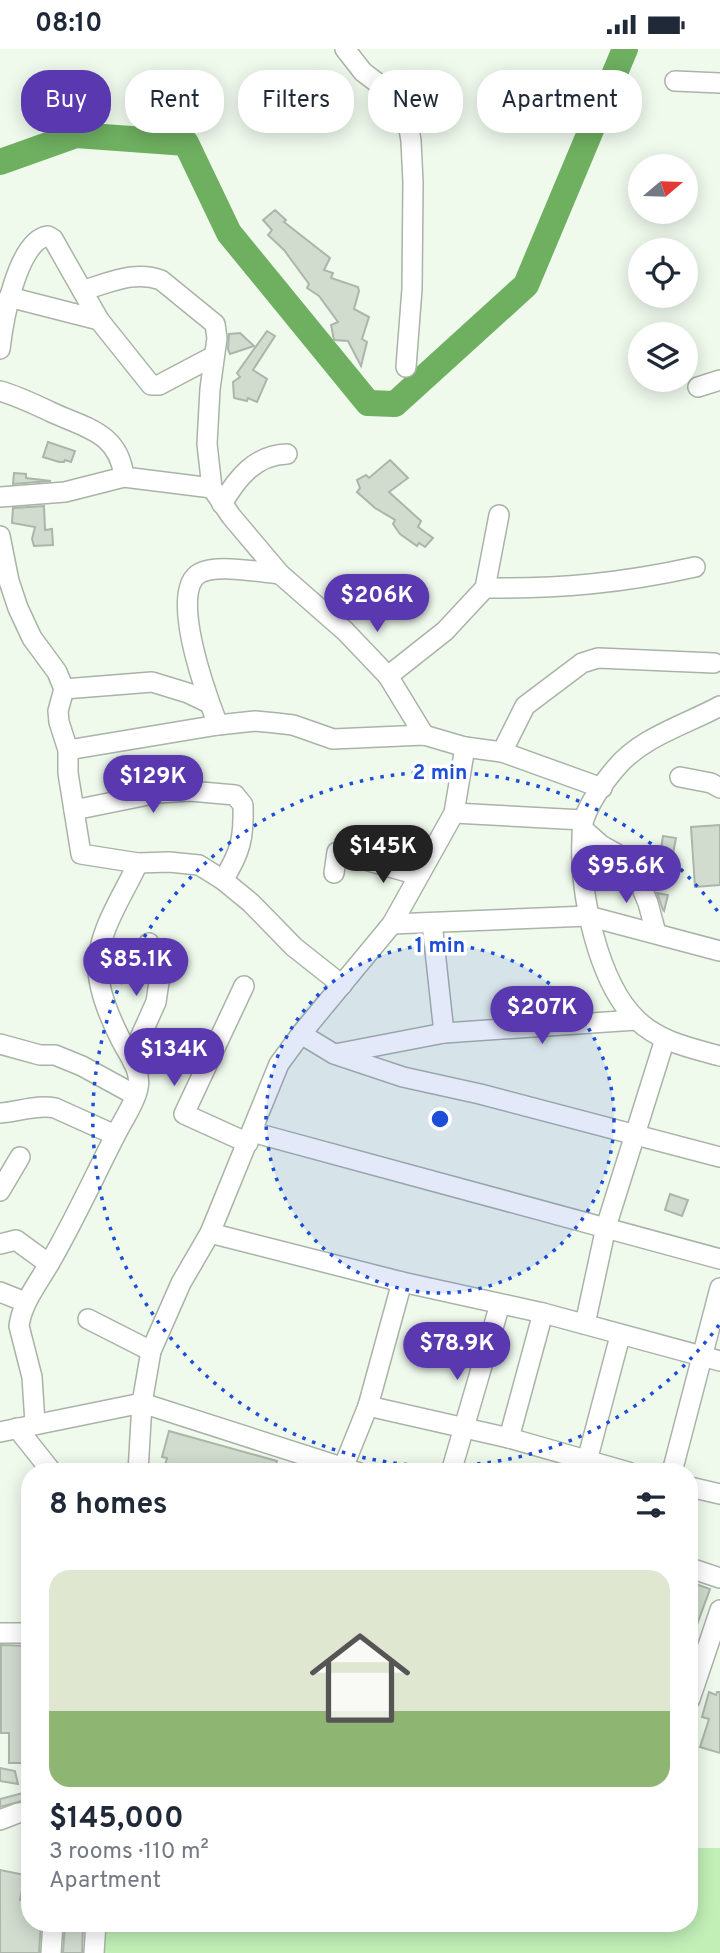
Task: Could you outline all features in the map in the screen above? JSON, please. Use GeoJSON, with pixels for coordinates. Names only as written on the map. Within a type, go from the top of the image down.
{"type":"FeatureCollection","features":[{"type":"Feature","properties":{"kind":"street"},"geometry":{"type":"LineString","coordinates":[[345,49],[363,72],[392,94],[407,115],[413,195],[412,289],[406,367]]}},
{"type":"Feature","properties":{"kind":"street"},"geometry":{"type":"LineString","coordinates":[[675,81],[720,83]]}},
{"type":"Feature","properties":{"kind":"street"},"geometry":{"type":"LineString","coordinates":[[0,349],[9,297],[22,262],[45,236],[53,239],[99,320],[153,386],[214,356]]}},
{"type":"Feature","properties":{"kind":"street"},"geometry":{"type":"LineString","coordinates":[[84,291],[144,275],[161,280],[215,324],[217,338],[208,444],[217,496],[280,574],[345,631],[388,676],[424,736]]}},
{"type":"Feature","properties":{"kind":"street"},"geometry":{"type":"LineString","coordinates":[[9,297],[99,320]]}},
{"type":"Feature","properties":{"kind":"street"},"geometry":{"type":"LineString","coordinates":[[698,387],[720,380]]}},
{"type":"Feature","properties":{"kind":"street"},"geometry":{"type":"LineString","coordinates":[[0,391],[18,396],[95,430],[116,450],[123,465],[124,477]]}},
{"type":"Feature","properties":{"kind":"street"},"geometry":{"type":"LineString","coordinates":[[0,497],[65,492],[124,477],[217,496],[254,464],[266,457],[287,454]]}},
{"type":"Feature","properties":{"kind":"street"},"geometry":{"type":"LineString","coordinates":[[388,676],[445,631],[485,588],[499,515]]}},
{"type":"Feature","properties":{"kind":"street"},"geometry":{"type":"LineString","coordinates":[[0,536],[9,581],[19,608],[32,638],[57,672],[64,689],[58,711],[68,750],[68,773],[78,848],[82,856],[125,859],[138,863],[188,862],[199,865],[251,903],[294,947],[342,985]]}},
{"type":"Feature","properties":{"kind":"street"},"geometry":{"type":"LineString","coordinates":[[485,588],[544,589],[592,585],[640,579],[695,567]]}},
{"type":"Feature","properties":{"kind":"street"},"geometry":{"type":"LineString","coordinates":[[218,725],[192,645],[188,606],[191,583],[198,574],[209,570],[280,574]]}},
{"type":"Feature","properties":{"kind":"street"},"geometry":{"type":"LineString","coordinates":[[502,752],[525,706],[582,663],[598,658],[714,663]]}},
{"type":"Feature","properties":{"kind":"street"},"geometry":{"type":"LineString","coordinates":[[64,689],[152,682],[188,693],[209,703]]}},
{"type":"Feature","properties":{"kind":"street"},"geometry":{"type":"LineString","coordinates":[[720,706],[636,749],[615,769],[583,825],[581,870],[588,916],[615,990],[636,1020],[665,1039],[720,1056]]}},
{"type":"Feature","properties":{"kind":"street"},"geometry":{"type":"LineString","coordinates":[[68,750],[255,721],[293,725],[334,739],[424,736],[465,747],[502,752],[602,788]]}},
{"type":"Feature","properties":{"kind":"street"},"geometry":{"type":"LineString","coordinates":[[139,1463],[142,1402],[151,1351],[181,1283],[210,1233],[279,1064],[392,924],[454,813],[465,747]]}},
{"type":"Feature","properties":{"kind":"street"},"geometry":{"type":"LineString","coordinates":[[680,777],[710,783],[720,788]]}},
{"type":"Feature","properties":{"kind":"street"},"geometry":{"type":"LineString","coordinates":[[74,810],[158,793],[190,790],[234,795],[243,805],[244,831],[237,858],[223,880]]}},
{"type":"Feature","properties":{"kind":"street"},"geometry":{"type":"LineString","coordinates":[[454,813],[583,825],[601,845],[628,860],[633,867],[656,933]]}},
{"type":"Feature","properties":{"kind":"street"},"geometry":{"type":"LineString","coordinates":[[334,873],[337,852],[418,876]]}},
{"type":"Feature","properties":{"kind":"street"},"geometry":{"type":"LineString","coordinates":[[17,1427],[32,1377],[19,1326],[25,1302],[49,1264],[135,1095],[139,1082],[133,1062],[113,1023],[101,988],[98,966],[98,955],[113,913],[138,863]]}},
{"type":"Feature","properties":{"kind":"street"},"geometry":{"type":"LineString","coordinates":[[392,924],[588,916],[720,951]]}},
{"type":"Feature","properties":{"kind":"street"},"geometry":{"type":"LineString","coordinates":[[432,923],[444,1033]]}},
{"type":"Feature","properties":{"kind":"street"},"geometry":{"type":"LineString","coordinates":[[133,1062],[139,1040],[156,1002],[160,981],[160,968],[147,964],[149,943]]}},
{"type":"Feature","properties":{"kind":"street"},"geometry":{"type":"LineString","coordinates":[[244,986],[184,1114],[250,1137],[606,1227],[720,1259]]}},
{"type":"Feature","properties":{"kind":"street"},"geometry":{"type":"LineString","coordinates":[[334,1054],[444,1033],[636,1020]]}},
{"type":"Feature","properties":{"kind":"street"},"geometry":{"type":"LineString","coordinates":[[301,1034],[334,1054],[403,1077],[480,1094],[720,1157]]}},
{"type":"Feature","properties":{"kind":"street"},"geometry":{"type":"LineString","coordinates":[[585,1324],[606,1227],[665,1039]]}},
{"type":"Feature","properties":{"kind":"street"},"geometry":{"type":"LineString","coordinates":[[0,1044],[62,1058],[135,1095]]}},
{"type":"Feature","properties":{"kind":"street"},"geometry":{"type":"LineString","coordinates":[[0,1113],[18,1112],[45,1105],[115,1135]]}},
{"type":"Feature","properties":{"kind":"street"},"geometry":{"type":"LineString","coordinates":[[0,1191],[20,1157]]}},
{"type":"Feature","properties":{"kind":"street"},"geometry":{"type":"LineString","coordinates":[[210,1233],[402,1282],[543,1313],[620,1336],[711,1358]]}},
{"type":"Feature","properties":{"kind":"street"},"geometry":{"type":"LineString","coordinates":[[0,1244],[16,1240],[49,1264]]}},
{"type":"Feature","properties":{"kind":"street"},"geometry":{"type":"LineString","coordinates":[[352,1463],[402,1282]]}},
{"type":"Feature","properties":{"kind":"street"},"geometry":{"type":"LineString","coordinates":[[675,1463],[711,1358],[720,1287]]}},
{"type":"Feature","properties":{"kind":"street"},"geometry":{"type":"LineString","coordinates":[[0,1292],[25,1302]]}},
{"type":"Feature","properties":{"kind":"street"},"geometry":{"type":"LineString","coordinates":[[454,1463],[500,1304]]}},
{"type":"Feature","properties":{"kind":"street"},"geometry":{"type":"LineString","coordinates":[[509,1439],[543,1313]]}},
{"type":"Feature","properties":{"kind":"street"},"geometry":{"type":"LineString","coordinates":[[88,1319],[151,1351]]}},
{"type":"Feature","properties":{"kind":"street"},"geometry":{"type":"LineString","coordinates":[[586,1463],[620,1336]]}},
{"type":"Feature","properties":{"kind":"street"},"geometry":{"type":"LineString","coordinates":[[17,1427],[142,1402],[329,1463]]}},
{"type":"Feature","properties":{"kind":"street"},"geometry":{"type":"LineString","coordinates":[[368,1406],[509,1439],[574,1463]]}},
{"type":"Feature","properties":{"kind":"street"},"geometry":{"type":"LineString","coordinates":[[17,1427],[45,1463]]}},
{"type":"Feature","properties":{"kind":"street"},"geometry":{"type":"LineString","coordinates":[[698,1489],[720,1494]]}},
{"type":"Feature","properties":{"kind":"street"},"geometry":{"type":"LineString","coordinates":[[698,1571],[720,1579]]}},
{"type":"Feature","properties":{"kind":"street"},"geometry":{"type":"LineString","coordinates":[[698,1648],[719,1617]]}},
{"type":"Feature","properties":{"kind":"street"},"geometry":{"type":"LineString","coordinates":[[0,1633],[21,1633]]}},
{"type":"Feature","properties":{"kind":"street"},"geometry":{"type":"LineString","coordinates":[[0,1820],[21,1812]]}},
{"type":"Feature","properties":{"kind":"street"},"geometry":{"type":"LineString","coordinates":[[51,1953],[52,1932]]}},
{"type":"Feature","properties":{"kind":"street"},"geometry":{"type":"LineString","coordinates":[[94,1953],[95,1932]]}},
{"type":"Feature","properties":{"kind":"green space"},"geometry":{"type":"Polygon","coordinates":[[[698,1848],[720,1848],[720,1953],[88,1953],[91,1932],[698,1932],[698,1848]]]}},
{"type":"Feature","properties":{"kind":"building"},"geometry":{"type":"Polygon","coordinates":[[[275,210],[286,220],[284,222],[330,258],[324,270],[333,273],[331,278],[358,287],[354,309],[369,317],[362,339],[367,342],[361,366],[348,341],[334,340],[331,325],[338,322],[319,296],[307,288],[309,284],[284,250],[268,235],[272,230],[263,220],[275,210]]]}},
{"type":"Feature","properties":{"kind":"building"},"geometry":{"type":"Polygon","coordinates":[[[267,331],[275,336],[253,370],[267,379],[257,402],[248,398],[247,401],[234,398],[233,382],[240,377],[237,373],[267,331]]]}},
{"type":"Feature","properties":{"kind":"building"},"geometry":{"type":"Polygon","coordinates":[[[240,333],[254,346],[230,354],[229,334],[240,333]]]}},
{"type":"Feature","properties":{"kind":"building"},"geometry":{"type":"Polygon","coordinates":[[[48,442],[75,451],[71,462],[59,462],[43,457],[48,442]]]}},
{"type":"Feature","properties":{"kind":"building"},"geometry":{"type":"Polygon","coordinates":[[[390,460],[408,478],[389,492],[421,521],[418,527],[433,538],[425,547],[419,543],[417,546],[400,534],[393,524],[395,520],[375,508],[357,492],[360,488],[357,480],[366,475],[369,478],[390,460]]]}},
{"type":"Feature","properties":{"kind":"building"},"geometry":{"type":"Polygon","coordinates":[[[14,473],[26,474],[26,478],[51,481],[13,484],[14,473]]]}},
{"type":"Feature","properties":{"kind":"building"},"geometry":{"type":"Polygon","coordinates":[[[44,506],[45,530],[52,529],[53,545],[34,546],[32,539],[35,527],[12,523],[13,508],[44,506]]]}},
{"type":"Feature","properties":{"kind":"building"},"geometry":{"type":"Polygon","coordinates":[[[720,825],[720,885],[695,887],[691,827],[720,825]]]}},
{"type":"Feature","properties":{"kind":"building"},"geometry":{"type":"Polygon","coordinates":[[[663,836],[676,838],[671,864],[659,861],[663,836]]]}},
{"type":"Feature","properties":{"kind":"building"},"geometry":{"type":"Polygon","coordinates":[[[657,893],[668,895],[664,911],[663,910],[657,893]]]}},
{"type":"Feature","properties":{"kind":"building"},"geometry":{"type":"Polygon","coordinates":[[[670,1194],[688,1200],[682,1216],[665,1210],[670,1194]]]}},
{"type":"Feature","properties":{"kind":"building"},"geometry":{"type":"Polygon","coordinates":[[[169,1431],[277,1461],[166,1463],[167,1458],[162,1457],[169,1431]]]}},
{"type":"Feature","properties":{"kind":"building"},"geometry":{"type":"Polygon","coordinates":[[[698,1585],[710,1589],[698,1622],[698,1585]]]}},
{"type":"Feature","properties":{"kind":"building"},"geometry":{"type":"Polygon","coordinates":[[[1,1645],[21,1646],[21,1763],[9,1763],[9,1733],[1,1733],[1,1645]]]}},
{"type":"Feature","properties":{"kind":"building"},"geometry":{"type":"Polygon","coordinates":[[[709,1692],[716,1695],[720,1692],[720,1753],[700,1747],[709,1719],[702,1717],[709,1692]]]}},
{"type":"Feature","properties":{"kind":"building"},"geometry":{"type":"Polygon","coordinates":[[[0,1768],[15,1771],[18,1784],[0,1781],[0,1768]]]}},
{"type":"Feature","properties":{"kind":"building"},"geometry":{"type":"Polygon","coordinates":[[[21,1794],[21,1801],[0,1807],[0,1799],[21,1794]]]}},
{"type":"Feature","properties":{"kind":"building"},"geometry":{"type":"Polygon","coordinates":[[[0,1870],[21,1874],[21,1932],[40,1932],[39,1953],[0,1953],[0,1870]]]}},
{"type":"Feature","properties":{"kind":"building"},"geometry":{"type":"Polygon","coordinates":[[[64,1932],[83,1932],[82,1953],[63,1953],[64,1932]]]}},
{"type":"Feature","properties":{"kind":"waterway"},"geometry":{"type":"LineString","coordinates":[[0,162],[76,135],[186,143],[229,233],[368,403],[395,404],[526,285],[625,49]]}}]}
